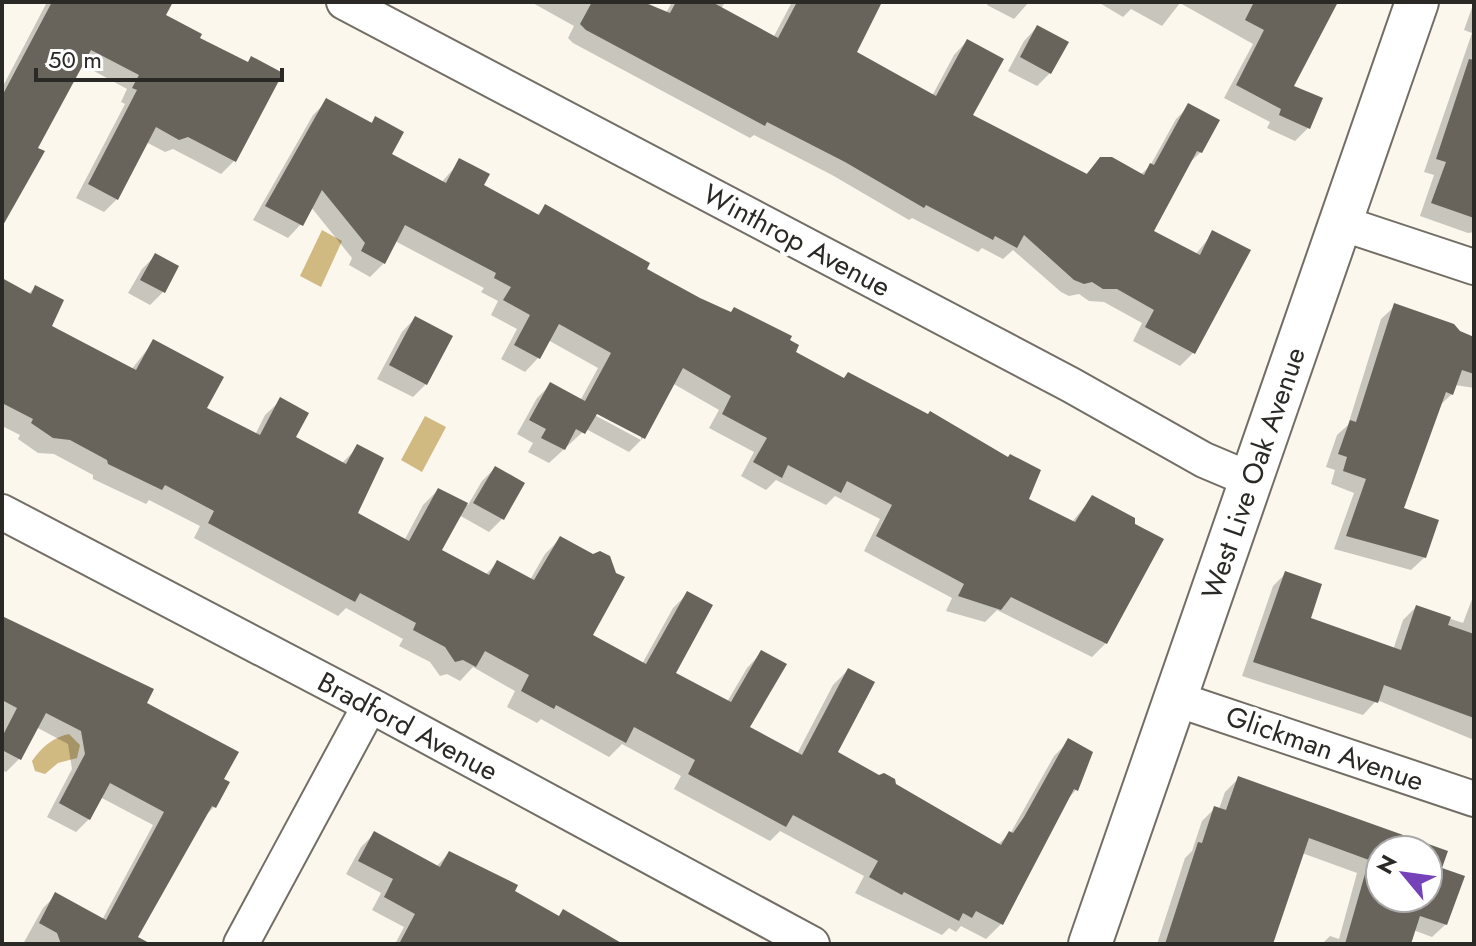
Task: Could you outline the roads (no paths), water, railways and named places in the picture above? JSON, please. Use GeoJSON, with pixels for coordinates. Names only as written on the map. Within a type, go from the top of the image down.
{"type":"FeatureCollection","features":[{"type":"Feature","properties":{"kind":"street","name":"Winthrop Avenue"},"geometry":{"type":"LineString","coordinates":[[344,2],[1071,385],[1204,460],[1249,479]]}},
{"type":"Feature","properties":{"kind":"street","name":"West Live Oak Avenue"},"geometry":{"type":"LineString","coordinates":[[1090,944],[1417,2]]}},
{"type":"Feature","properties":{"kind":"street"},"geometry":{"type":"LineString","coordinates":[[1341,223],[1474,267]]}},
{"type":"Feature","properties":{"kind":"street","name":"Bradford Avenue"},"geometry":{"type":"LineString","coordinates":[[2,512],[370,705],[812,944]]}},
{"type":"Feature","properties":{"kind":"street","name":"Glickman Avenue"},"geometry":{"type":"LineString","coordinates":[[1176,699],[1474,799]]}},
{"type":"Feature","properties":{"kind":"street"},"geometry":{"type":"LineString","coordinates":[[241,944],[370,705]]}}]}
